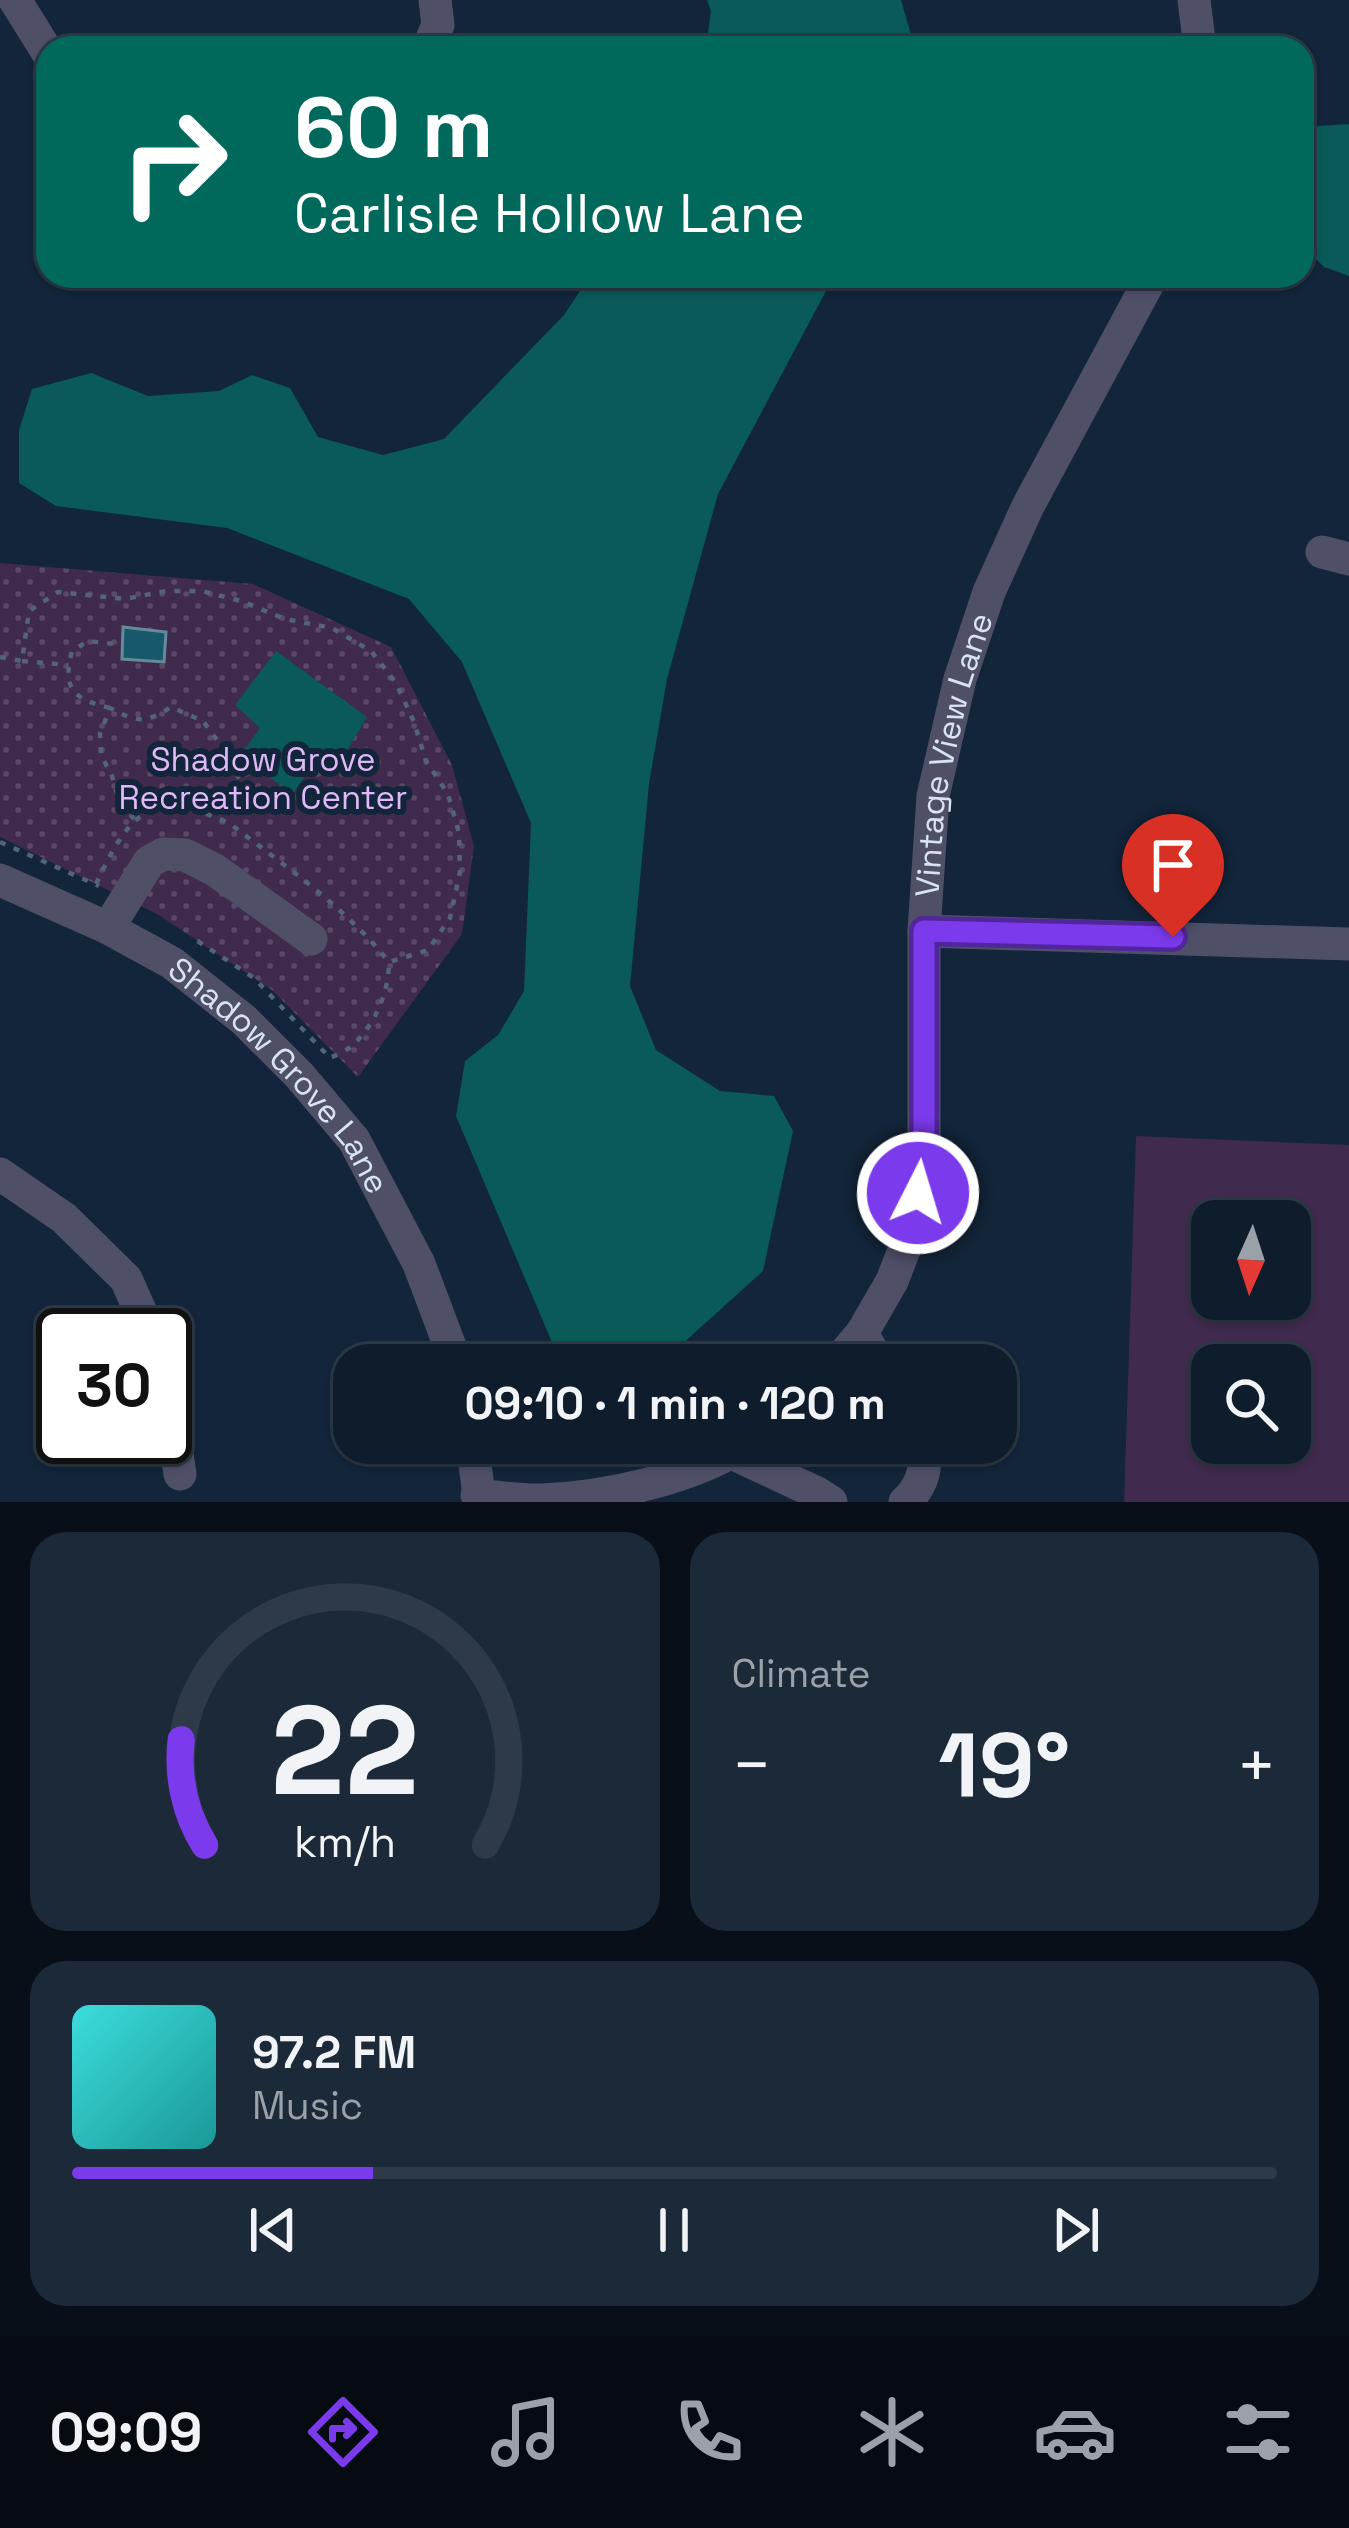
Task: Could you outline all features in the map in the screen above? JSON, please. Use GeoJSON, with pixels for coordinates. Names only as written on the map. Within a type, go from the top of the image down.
{"type":"FeatureCollection","features":[{"type":"Feature","properties":{"kind":"street"},"geometry":{"type":"LineString","coordinates":[[15,0],[37,36]]}},
{"type":"Feature","properties":{"kind":"street"},"geometry":{"type":"LineString","coordinates":[[1194,0],[1198,36]]}},
{"type":"Feature","properties":{"kind":"street"},"geometry":{"type":"LineString","coordinates":[[433,36],[438,25],[436,4]]}},
{"type":"Feature","properties":{"kind":"street","name":"Vintage View Lane"},"geometry":{"type":"LineString","coordinates":[[853,1344],[892,1281],[913,1227],[924,1159],[924,931],[933,796],[960,679],[988,592],[1028,506],[1146,288]]}},
{"type":"Feature","properties":{"kind":"street"},"geometry":{"type":"LineString","coordinates":[[116,914],[148,862],[163,854],[184,855],[215,870],[311,939]]}},
{"type":"Feature","properties":{"kind":"street","name":"Shadow Grove Lane"},"geometry":{"type":"LineString","coordinates":[[0,880],[116,914],[244,1020],[299,1075],[354,1140],[419,1264],[449,1344]]}},
{"type":"Feature","properties":{"kind":"street"},"geometry":{"type":"LineString","coordinates":[[924,931],[1349,944]]}},
{"type":"Feature","properties":{"kind":"street"},"geometry":{"type":"LineString","coordinates":[[0,1174],[64,1218],[126,1279],[139,1308]]}},
{"type":"Feature","properties":{"kind":"street"},"geometry":{"type":"LineString","coordinates":[[862,1333],[868,1344]]}},
{"type":"Feature","properties":{"kind":"street"},"geometry":{"type":"LineString","coordinates":[[179,1464],[180,1474]]}},
{"type":"Feature","properties":{"kind":"street"},"geometry":{"type":"LineString","coordinates":[[474,1464],[477,1500],[601,1494],[701,1464]]}},
{"type":"Feature","properties":{"kind":"street"},"geometry":{"type":"LineString","coordinates":[[768,1464],[831,1502]]}},
{"type":"Feature","properties":{"kind":"street"},"geometry":{"type":"LineString","coordinates":[[904,1502],[924,1477],[923,1464]]}},
{"type":"Feature","properties":{"kind":"path"},"geometry":{"type":"LineString","coordinates":[[22,661],[29,611],[58,592],[125,599],[166,591],[202,591],[284,619],[332,628],[371,651],[396,682],[426,761],[448,794],[459,833],[460,872],[450,918],[428,950],[389,962],[389,984],[373,1019],[353,1046],[329,1058],[254,978],[188,934]]}},
{"type":"Feature","properties":{"kind":"path"},"geometry":{"type":"LineString","coordinates":[[115,644],[88,641],[72,651],[66,674],[73,690],[88,703],[129,718],[152,719],[171,707],[203,721],[242,784],[215,817]]}},
{"type":"Feature","properties":{"kind":"path"},"geometry":{"type":"LineString","coordinates":[[0,657],[68,665]]}},
{"type":"Feature","properties":{"kind":"path"},"geometry":{"type":"LineString","coordinates":[[110,708],[100,734],[101,755],[118,801],[134,819]]}},
{"type":"Feature","properties":{"kind":"path"},"geometry":{"type":"LineString","coordinates":[[0,842],[96,884],[116,914]]}},
{"type":"Feature","properties":{"kind":"green space","name":"Shadow Grove Recreation Center"},"geometry":{"type":"Polygon","coordinates":[[[0,563],[253,584],[391,647],[452,765],[474,846],[462,934],[358,1077],[272,990],[157,914],[0,837],[0,563]]]}},
{"type":"Feature","properties":{"kind":"green space"},"geometry":{"type":"Polygon","coordinates":[[[1136,1136],[1349,1145],[1349,1502],[1124,1502],[1136,1136]]]}},
{"type":"Feature","properties":{"kind":"shaded area"},"geometry":{"type":"Polygon","coordinates":[[[707,0],[901,0],[912,36],[708,36],[711,11],[707,0]]]}},
{"type":"Feature","properties":{"kind":"shaded area"},"geometry":{"type":"Polygon","coordinates":[[[1349,124],[1349,276],[1324,267],[1314,257],[1314,128],[1349,124]]]}},
{"type":"Feature","properties":{"kind":"shaded area"},"geometry":{"type":"Polygon","coordinates":[[[582,288],[828,288],[718,494],[667,679],[649,784],[630,986],[656,1050],[720,1091],[774,1096],[793,1131],[763,1271],[682,1344],[554,1344],[456,1116],[465,1061],[498,1035],[524,991],[531,823],[462,662],[409,599],[227,528],[56,506],[19,483],[19,430],[32,389],[91,373],[148,396],[219,391],[252,375],[290,388],[318,437],[383,455],[444,439],[564,315],[582,288]]]}},
{"type":"Feature","properties":{"kind":"shaded area"},"geometry":{"type":"Polygon","coordinates":[[[276,651],[367,717],[334,772],[314,763],[293,794],[240,756],[260,728],[235,705],[276,651]]]}},
{"type":"Feature","properties":{"kind":"building"},"geometry":{"type":"Polygon","coordinates":[[[123,627],[166,632],[164,662],[122,659],[123,627]]]}},
{"type":"Feature","properties":{"kind":"route"},"geometry":{"type":"LineString","coordinates":[[918,1193],[924,1159],[924,931],[1173,937]]}}]}
